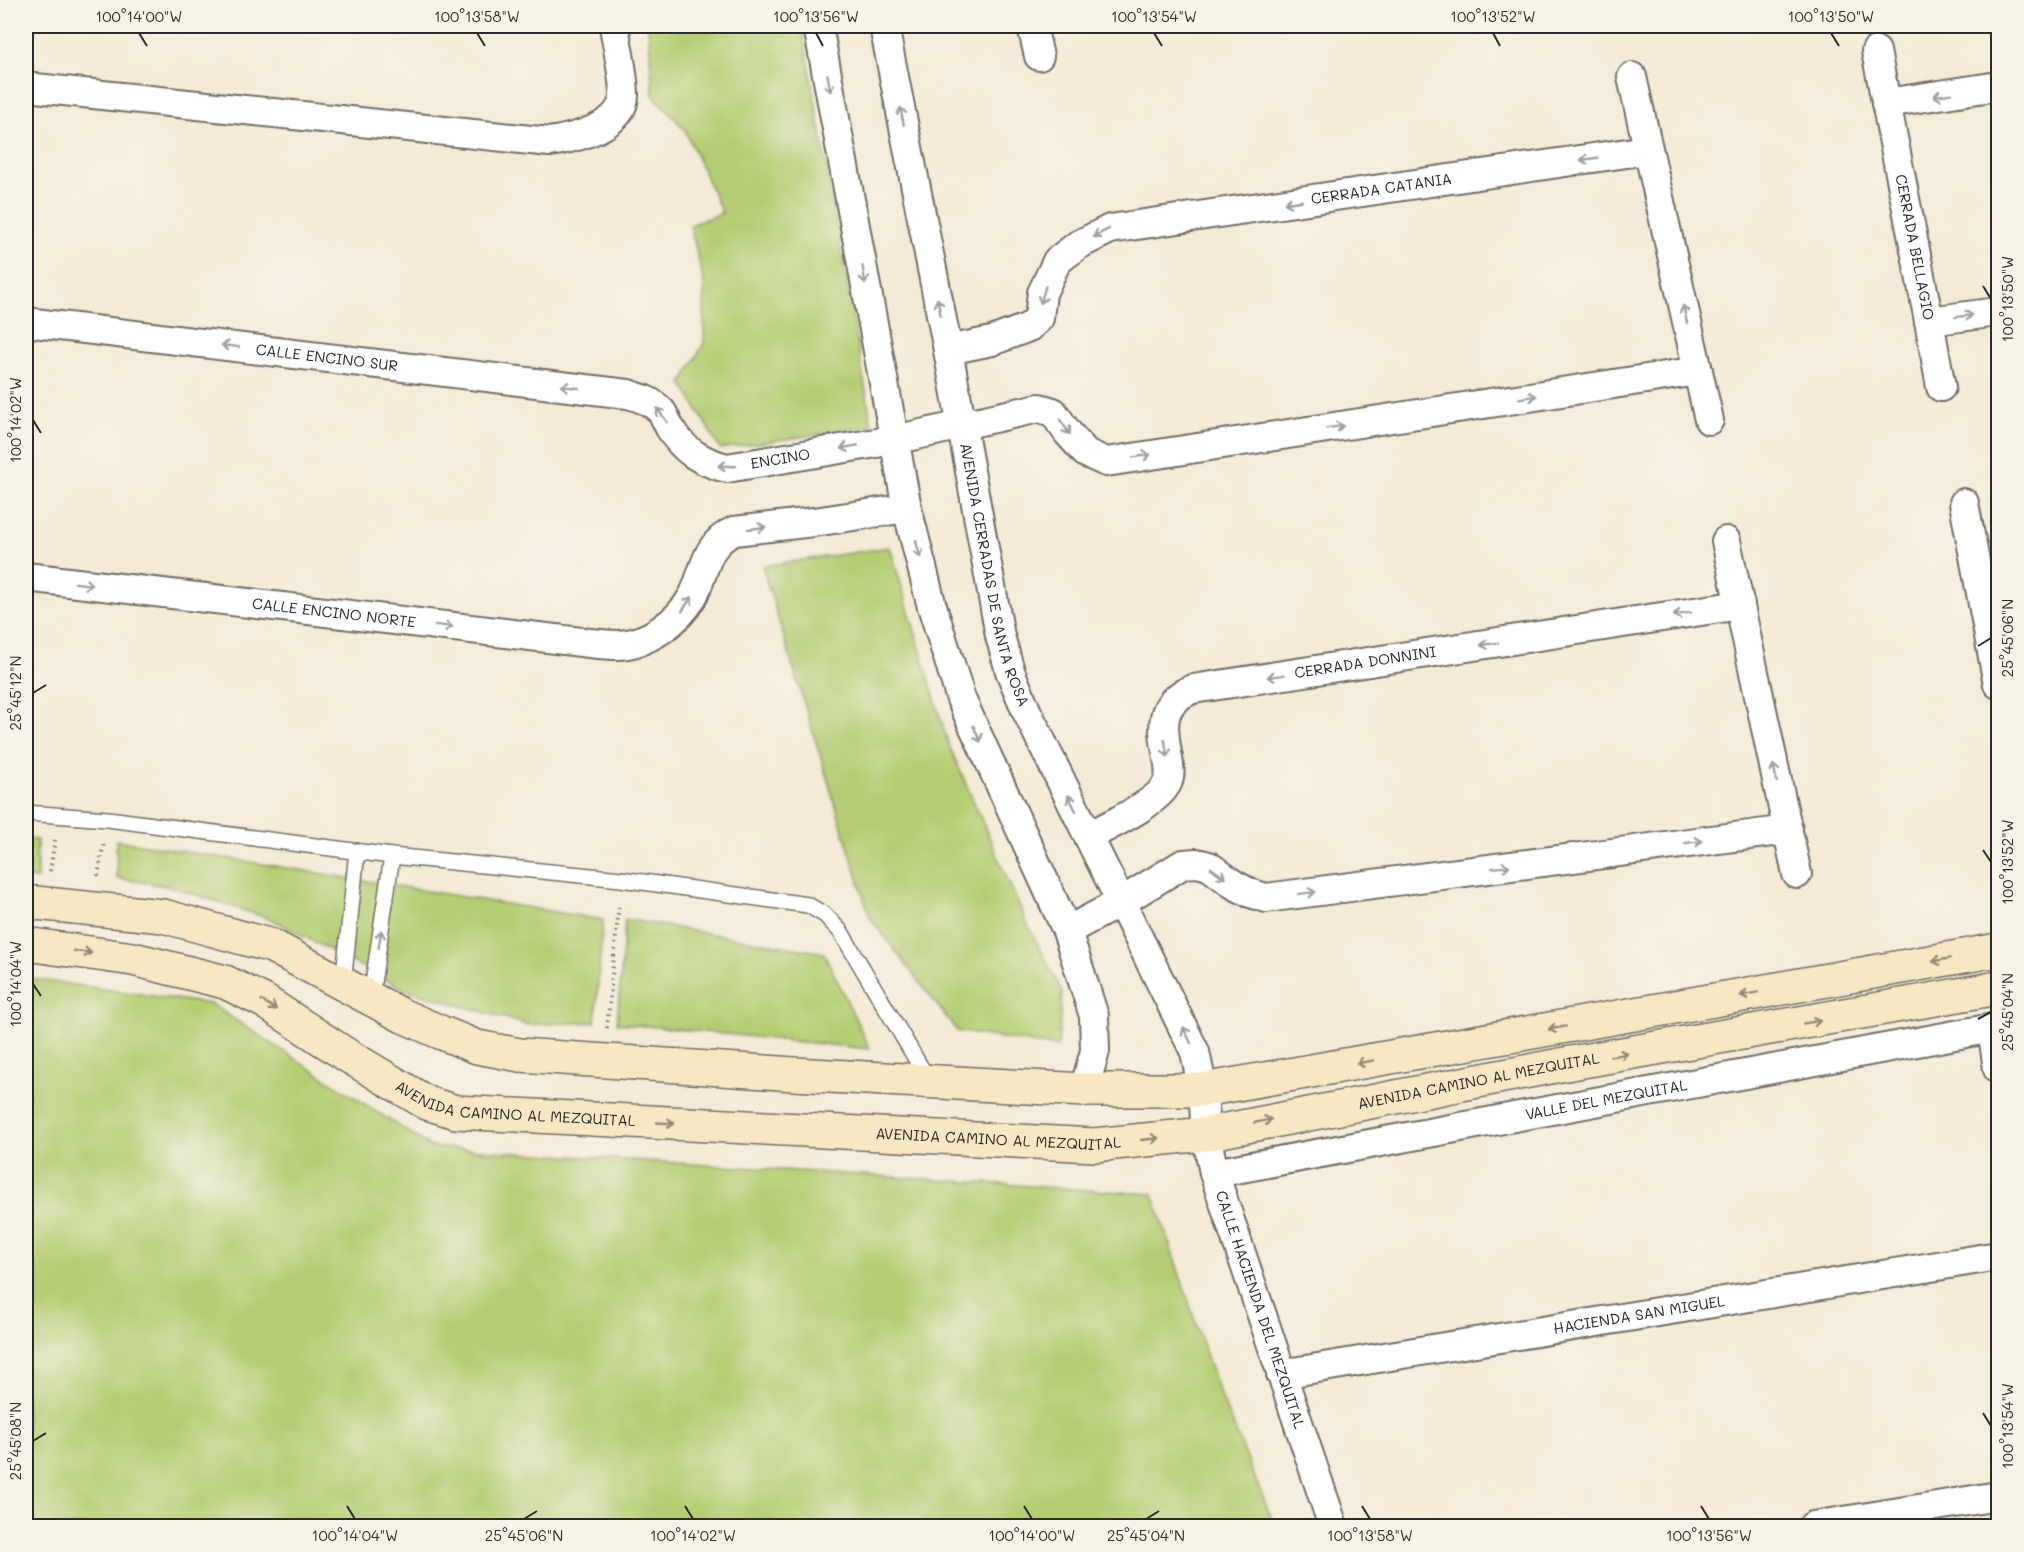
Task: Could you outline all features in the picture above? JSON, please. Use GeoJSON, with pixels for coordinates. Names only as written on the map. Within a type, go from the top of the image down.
{"type":"FeatureCollection","features":[{"type":"Feature","properties":{"kind":"main road"},"geometry":{"type":"LineString","coordinates":[[35,903],[164,916],[272,946],[403,1016],[477,1047],[520,1054],[603,1062],[1084,1090],[1203,1090],[1998,950]]}},
{"type":"Feature","properties":{"kind":"main road","name":"AVENIDA CAMINO AL MEZQUITAL"},"geometry":{"type":"LineString","coordinates":[[26,944],[133,959],[225,982],[264,1001],[345,1054],[427,1103],[456,1112],[1094,1145],[1206,1134],[1560,1065],[1998,988]]}},
{"type":"Feature","properties":{"kind":"street"},"geometry":{"type":"LineString","coordinates":[[26,87],[550,142],[580,136],[603,126],[618,112],[624,97],[614,26]]}},
{"type":"Feature","properties":{"kind":"street"},"geometry":{"type":"LineString","coordinates":[[818,26],[907,508],[931,603],[961,699],[1067,931],[1094,1016],[1095,1051],[1084,1090]]}},
{"type":"Feature","properties":{"kind":"street","name":"AVENIDA CERRADAS DE SANTA ROSA"},"geometry":{"type":"LineString","coordinates":[[884,26],[948,350],[960,427],[1000,636],[1010,671],[1026,710],[1195,1052],[1203,1090]]}},
{"type":"Feature","properties":{"kind":"street"},"geometry":{"type":"LineString","coordinates":[[1032,26],[1039,56]]}},
{"type":"Feature","properties":{"kind":"street","name":"CERRADA BELLAGIO"},"geometry":{"type":"LineString","coordinates":[[1876,51],[1929,321],[1998,312]]}},
{"type":"Feature","properties":{"kind":"street"},"geometry":{"type":"LineString","coordinates":[[1632,78],[1709,420]]}},
{"type":"Feature","properties":{"kind":"street"},"geometry":{"type":"LineString","coordinates":[[1886,103],[1998,86]]}},
{"type":"Feature","properties":{"kind":"street","name":"CERRADA CATANIA"},"geometry":{"type":"LineString","coordinates":[[948,350],[992,341],[1029,327],[1039,318],[1042,293],[1057,261],[1078,245],[1110,229],[1647,150]]}},
{"type":"Feature","properties":{"kind":"street"},"geometry":{"type":"LineString","coordinates":[[1929,321],[1941,387]]}},
{"type":"Feature","properties":{"kind":"street","name":"CALLE ENCINO SUR"},"geometry":{"type":"LineString","coordinates":[[26,322],[628,394]]}},
{"type":"Feature","properties":{"kind":"street"},"geometry":{"type":"LineString","coordinates":[[960,427],[1039,408],[1053,412],[1086,453],[1106,462],[1698,371]]}},
{"type":"Feature","properties":{"kind":"street","name":"ENCINO"},"geometry":{"type":"LineString","coordinates":[[628,394],[648,400],[662,412],[671,430],[685,449],[709,464],[727,468],[960,427]]}},
{"type":"Feature","properties":{"kind":"street"},"geometry":{"type":"LineString","coordinates":[[1964,502],[1988,569],[1998,684]]}},
{"type":"Feature","properties":{"kind":"street","name":"CALLE ENCINO NORTE"},"geometry":{"type":"LineString","coordinates":[[26,577],[620,645],[643,639],[664,628],[679,616],[693,596],[709,553],[722,536],[734,531],[907,508]]}},
{"type":"Feature","properties":{"kind":"street"},"geometry":{"type":"LineString","coordinates":[[1726,541],[1797,874]]}},
{"type":"Feature","properties":{"kind":"street","name":"CERRADA DONNINI"},"geometry":{"type":"LineString","coordinates":[[1089,836],[1161,794],[1169,781],[1164,717],[1172,701],[1182,693],[1193,689],[1740,605]]}},
{"type":"Feature","properties":{"kind":"street"},"geometry":{"type":"LineString","coordinates":[[1067,931],[1184,864],[1197,863],[1209,866],[1233,884],[1266,898],[1788,830]]}},
{"type":"Feature","properties":{"kind":"street"},"geometry":{"type":"LineString","coordinates":[[1995,1027],[1998,1069]]}},
{"type":"Feature","properties":{"kind":"street","name":"VALLE DEL MEZQUITAL"},"geometry":{"type":"LineString","coordinates":[[1214,1173],[1995,1027]]}},
{"type":"Feature","properties":{"kind":"street","name":"CALLE HACIENDA DEL MEZQUITAL"},"geometry":{"type":"LineString","coordinates":[[1203,1090],[1206,1134],[1214,1173],[1333,1527]]}},
{"type":"Feature","properties":{"kind":"street","name":"HACIENDA SAN MIGUEL"},"geometry":{"type":"LineString","coordinates":[[1281,1374],[1998,1256]]}},
{"type":"Feature","properties":{"kind":"street"},"geometry":{"type":"LineString","coordinates":[[1813,1527],[1998,1496]]}},
{"type":"Feature","properties":{"kind":"lane"},"geometry":{"type":"LineString","coordinates":[[26,813],[108,819],[392,856],[621,879],[808,905],[825,915],[841,932],[929,1081]]}},
{"type":"Feature","properties":{"kind":"lane"},"geometry":{"type":"LineString","coordinates":[[357,851],[357,991]]}},
{"type":"Feature","properties":{"kind":"lane"},"geometry":{"type":"LineString","coordinates":[[357,991],[392,856]]}},
{"type":"Feature","properties":{"kind":"path"},"geometry":{"type":"LineString","coordinates":[[35,903],[58,815]]}},
{"type":"Feature","properties":{"kind":"path"},"geometry":{"type":"LineString","coordinates":[[92,909],[108,819]]}},
{"type":"Feature","properties":{"kind":"path"},"geometry":{"type":"LineString","coordinates":[[603,1062],[621,879]]}},
{"type":"Feature","properties":{"kind":"green space"},"geometry":{"type":"Polygon","coordinates":[[[648,26],[802,26],[872,426],[720,449],[682,383],[704,343],[704,282],[690,225],[722,213],[685,130],[653,95],[648,26]]]}},
{"type":"Feature","properties":{"kind":"green space"},"geometry":{"type":"Polygon","coordinates":[[[890,547],[948,743],[1026,921],[1062,992],[1058,1047],[957,1031],[870,918],[762,566],[890,547]]]}},
{"type":"Feature","properties":{"kind":"green space"},"geometry":{"type":"Polygon","coordinates":[[[26,839],[37,840],[37,879],[26,878],[26,839]]]}},
{"type":"Feature","properties":{"kind":"green space"},"geometry":{"type":"Polygon","coordinates":[[[116,840],[603,920],[595,1022],[528,1025],[404,989],[273,920],[172,887],[117,878],[116,840]]]}},
{"type":"Feature","properties":{"kind":"green space"},"geometry":{"type":"Polygon","coordinates":[[[625,919],[824,953],[870,1049],[617,1023],[625,919]]]}},
{"type":"Feature","properties":{"kind":"green space"},"geometry":{"type":"Polygon","coordinates":[[[26,978],[211,1004],[431,1147],[1153,1194],[1217,1387],[1275,1526],[26,1526],[26,978]]]}}]}
